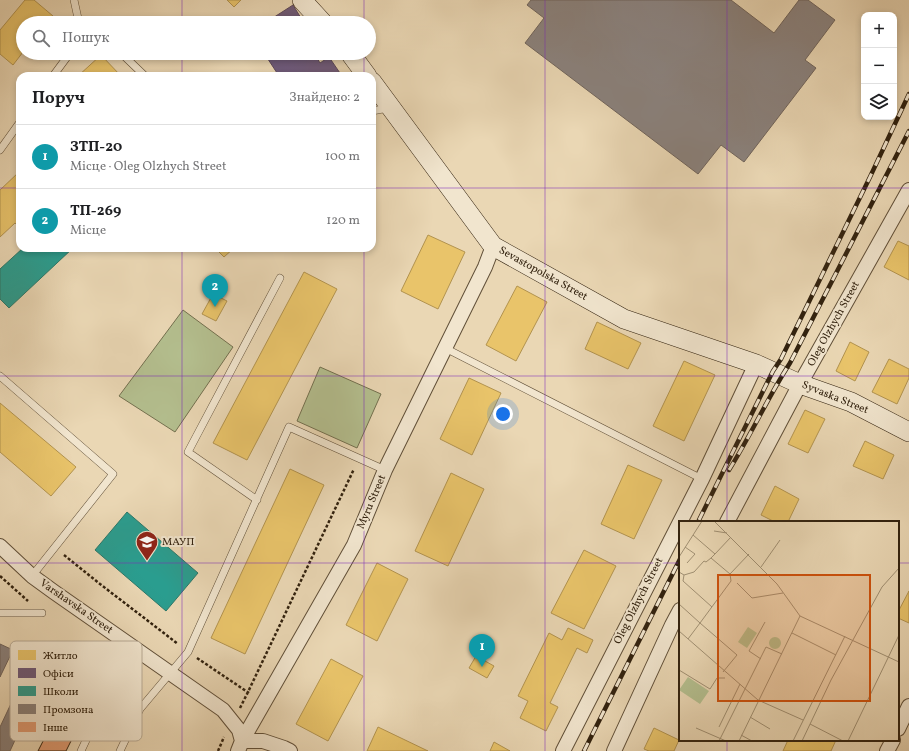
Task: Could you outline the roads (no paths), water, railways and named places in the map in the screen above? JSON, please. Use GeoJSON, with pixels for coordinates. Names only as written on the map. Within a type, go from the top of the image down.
{"type":"FeatureCollection","features":[{"type":"Feature","properties":{"kind":"street"},"geometry":{"type":"LineString","coordinates":[[302,0],[317,16]]}},
{"type":"Feature","properties":{"kind":"street"},"geometry":{"type":"LineString","coordinates":[[355,60],[364,72]]}},
{"type":"Feature","properties":{"kind":"street","name":"Sevastopolska Street"},"geometry":{"type":"LineString","coordinates":[[376,88],[493,246],[624,319],[756,364],[782,376]]}},
{"type":"Feature","properties":{"kind":"street","name":"Oleg Olzhych Street"},"geometry":{"type":"LineString","coordinates":[[728,521],[800,384],[909,190]]}},
{"type":"Feature","properties":{"kind":"street","name":"Myru Street"},"geometry":{"type":"LineString","coordinates":[[240,746],[354,545],[385,470],[485,267],[493,246]]}},
{"type":"Feature","properties":{"kind":"street","name":"Oleg Olzhych Street"},"geometry":{"type":"LineString","coordinates":[[681,521],[756,364]]}},
{"type":"Feature","properties":{"kind":"street","name":"Syvaska Street"},"geometry":{"type":"LineString","coordinates":[[782,376],[851,402],[909,432]]}},
{"type":"Feature","properties":{"kind":"street","name":"Oleg Olzhych Street"},"geometry":{"type":"LineString","coordinates":[[563,751],[679,524]]}},
{"type":"Feature","properties":{"kind":"street","name":"Varshavska Street"},"geometry":{"type":"LineString","coordinates":[[0,546],[32,576],[124,641]]}},
{"type":"Feature","properties":{"kind":"street"},"geometry":{"type":"LineString","coordinates":[[614,751],[679,612]]}},
{"type":"Feature","properties":{"kind":"street","name":"Varshavska Street"},"geometry":{"type":"LineString","coordinates":[[142,653],[223,710],[239,730],[240,746]]}},
{"type":"Feature","properties":{"kind":"street"},"geometry":{"type":"LineString","coordinates":[[899,727],[909,706]]}},
{"type":"Feature","properties":{"kind":"street"},"geometry":{"type":"LineString","coordinates":[[240,746],[263,741],[290,751]]}},
{"type":"Feature","properties":{"kind":"street"},"geometry":{"type":"LineString","coordinates":[[887,751],[892,741]]}},
{"type":"Feature","properties":{"kind":"lane"},"geometry":{"type":"LineString","coordinates":[[74,0],[77,16]]}},
{"type":"Feature","properties":{"kind":"lane"},"geometry":{"type":"LineString","coordinates":[[56,72],[65,60]]}},
{"type":"Feature","properties":{"kind":"lane"},"geometry":{"type":"LineString","coordinates":[[129,60],[141,72]]}},
{"type":"Feature","properties":{"kind":"lane"},"geometry":{"type":"LineString","coordinates":[[376,110],[390,108]]}},
{"type":"Feature","properties":{"kind":"lane"},"geometry":{"type":"LineString","coordinates":[[0,150],[16,128]]}},
{"type":"Feature","properties":{"kind":"lane"},"geometry":{"type":"LineString","coordinates":[[257,500],[188,452],[280,278]]}},
{"type":"Feature","properties":{"kind":"lane"},"geometry":{"type":"LineString","coordinates":[[445,348],[702,479]]}},
{"type":"Feature","properties":{"kind":"lane"},"geometry":{"type":"LineString","coordinates":[[0,376],[113,474],[32,576]]}},
{"type":"Feature","properties":{"kind":"lane"},"geometry":{"type":"LineString","coordinates":[[142,707],[188,652],[289,427],[385,470]]}},
{"type":"Feature","properties":{"kind":"lane"},"geometry":{"type":"LineString","coordinates":[[0,613],[42,613]]}},
{"type":"Feature","properties":{"kind":"lane"},"geometry":{"type":"LineString","coordinates":[[81,751],[86,741]]}},
{"type":"Feature","properties":{"kind":"lane"},"geometry":{"type":"LineString","coordinates":[[120,751],[125,741]]}},
{"type":"Feature","properties":{"kind":"railway"},"geometry":{"type":"LineString","coordinates":[[699,520],[773,371],[781,359],[909,94]]}},
{"type":"Feature","properties":{"kind":"railway"},"geometry":{"type":"LineString","coordinates":[[729,470],[790,363],[909,131]]}},
{"type":"Feature","properties":{"kind":"railway"},"geometry":{"type":"LineString","coordinates":[[584,751],[679,561]]}},
{"type":"Feature","properties":{"kind":"place","name":"ТП-269"},"geometry":{"type":"Point","coordinates":[215,307]}},
{"type":"Feature","properties":{"kind":"place","name":"МАУП"},"geometry":{"type":"Point","coordinates":[147,562]}},
{"type":"Feature","properties":{"kind":"place","name":"ЗТП-20"},"geometry":{"type":"Point","coordinates":[482,667]}}]}
